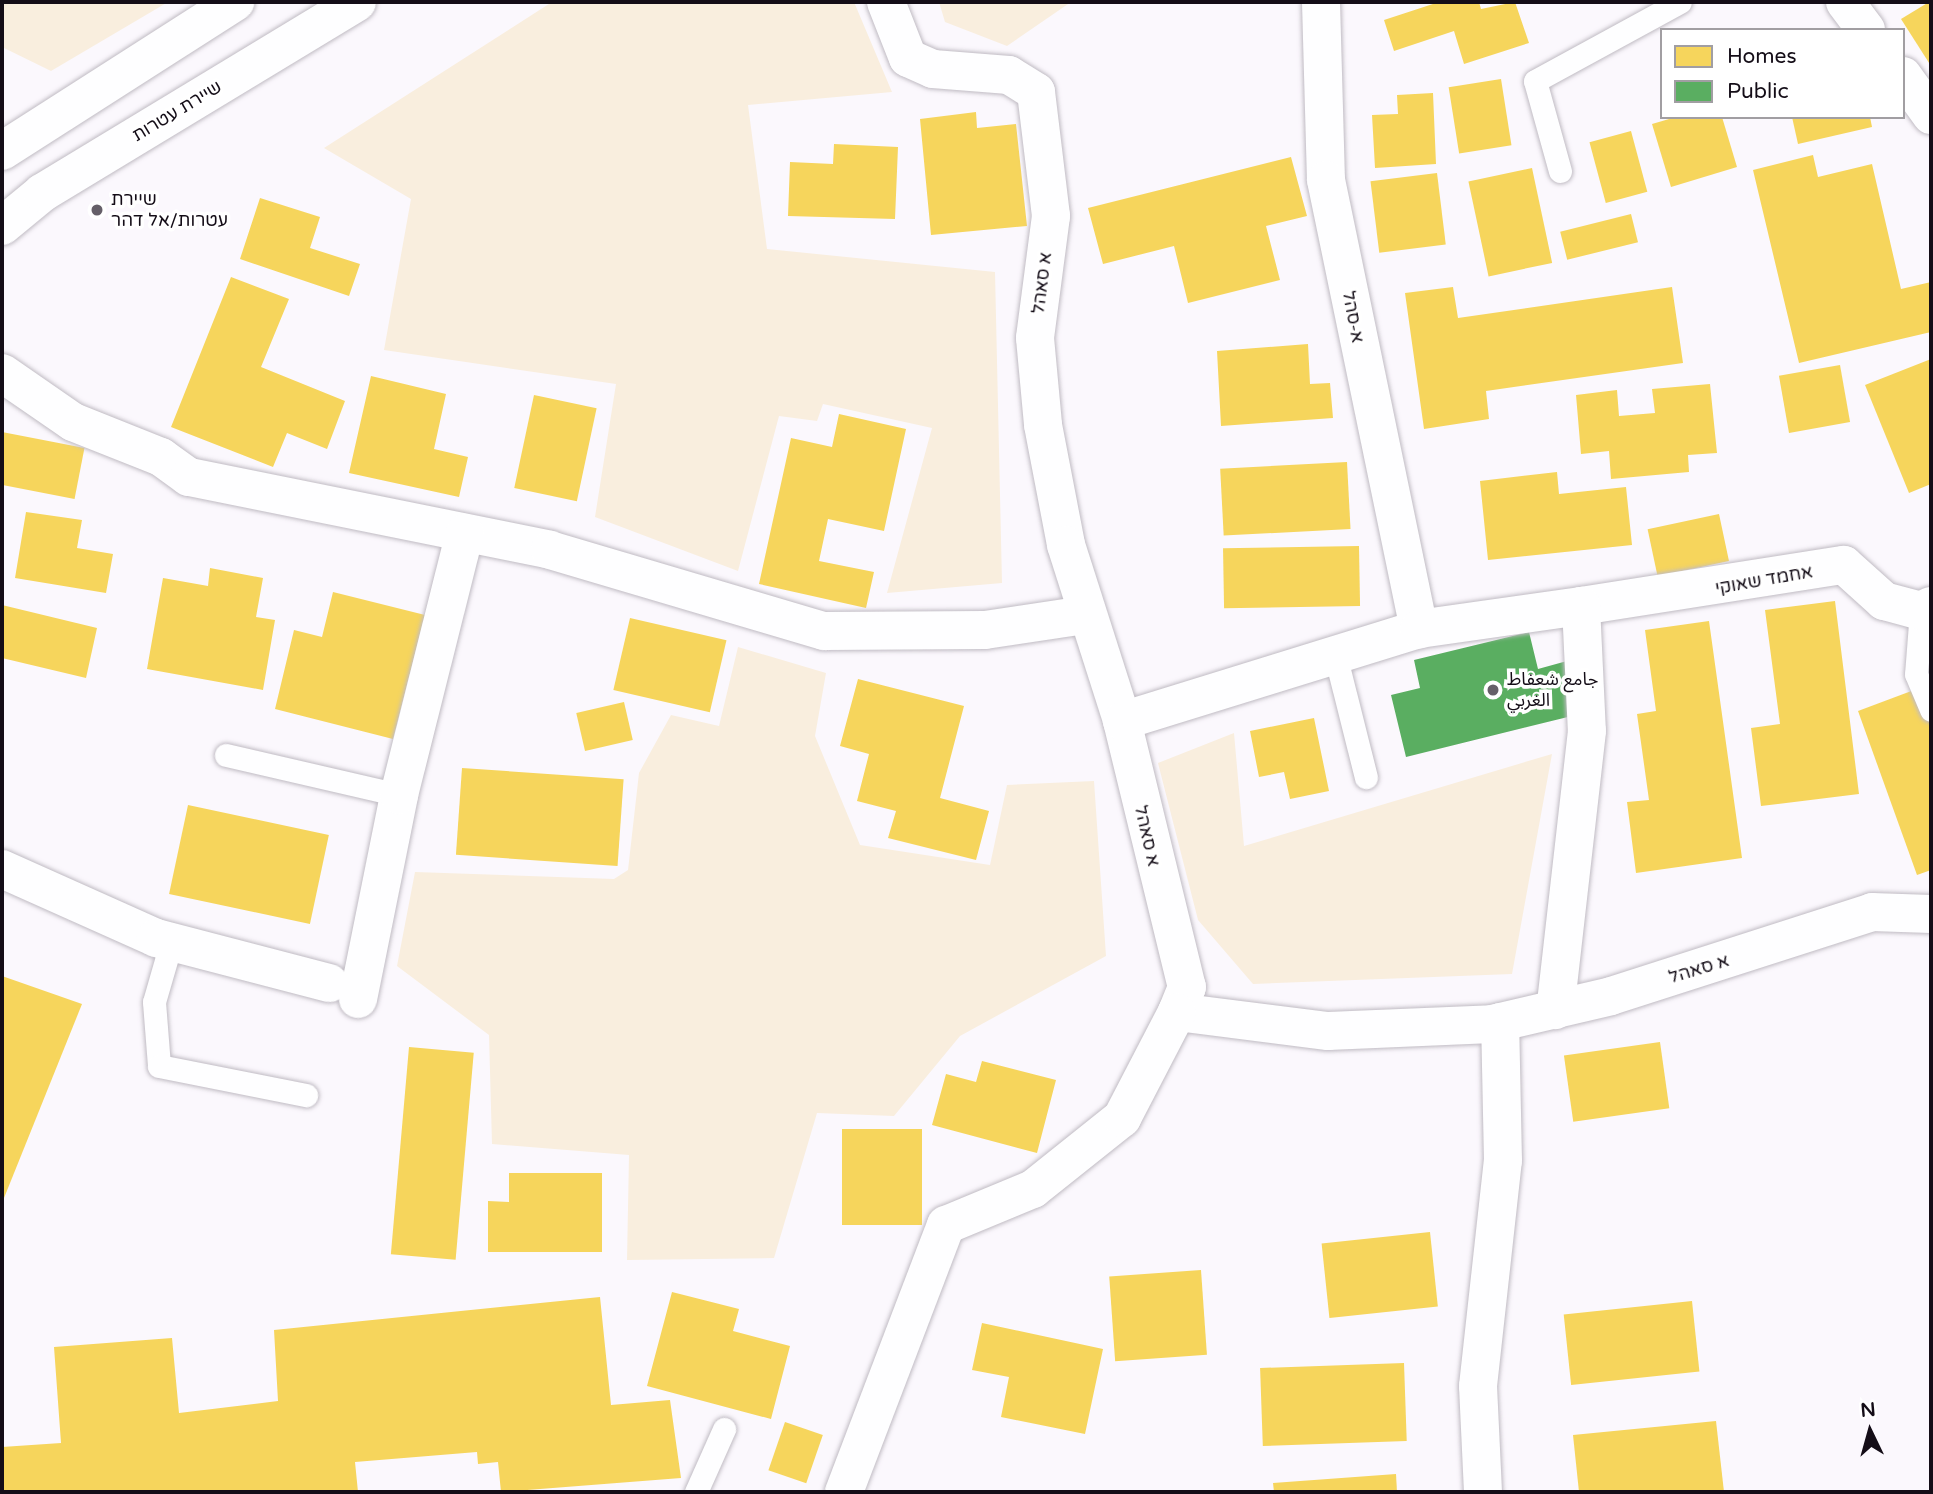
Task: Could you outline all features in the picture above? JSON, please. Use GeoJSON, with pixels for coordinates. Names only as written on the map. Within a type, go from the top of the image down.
{"type":"FeatureCollection","features":[{"type":"Feature","properties":{"kind":"street"},"geometry":{"type":"LineString","coordinates":[[4,146],[235,2]]}},
{"type":"Feature","properties":{"kind":"street","name":"שיירת עטרות"},"geometry":{"type":"LineString","coordinates":[[2,226],[42,193],[357,2]]}},
{"type":"Feature","properties":{"kind":"street","name":"א סאהל"},"geometry":{"type":"LineString","coordinates":[[886,2],[908,58],[933,69],[1009,75],[1036,92],[1051,216],[1035,338],[1043,425],[1085,615],[1122,721],[1187,987],[1177,1012],[1328,1031],[1500,1022],[1555,1010],[1872,912],[1931,914]]}},
{"type":"Feature","properties":{"kind":"street","name":"א-סהל"},"geometry":{"type":"LineString","coordinates":[[1321,2],[1326,180],[1419,629]]}},
{"type":"Feature","properties":{"kind":"street"},"geometry":{"type":"LineString","coordinates":[[1845,2],[1864,28]]}},
{"type":"Feature","properties":{"kind":"street"},"geometry":{"type":"LineString","coordinates":[[1905,79],[1931,115]]}},
{"type":"Feature","properties":{"kind":"street"},"geometry":{"type":"LineString","coordinates":[[2,373],[73,422],[161,457],[189,477],[550,550],[824,631],[985,630],[1085,615]]}},
{"type":"Feature","properties":{"kind":"street"},"geometry":{"type":"LineString","coordinates":[[2,869],[171,943],[344,991],[399,795],[466,533]]}},
{"type":"Feature","properties":{"kind":"street","name":"אחמד שאוקי"},"geometry":{"type":"LineString","coordinates":[[1580,606],[1844,565],[1884,601],[1926,608]]}},
{"type":"Feature","properties":{"kind":"street"},"geometry":{"type":"LineString","coordinates":[[1122,721],[1419,629],[1580,606],[1587,731],[1555,1010]]}},
{"type":"Feature","properties":{"kind":"street"},"geometry":{"type":"LineString","coordinates":[[844,1492],[946,1225],[1033,1189],[1122,1118],[1177,1012]]}},
{"type":"Feature","properties":{"kind":"street"},"geometry":{"type":"LineString","coordinates":[[1483,1492],[1478,1386],[1503,1161],[1500,1022]]}},
{"type":"Feature","properties":{"kind":"lane"},"geometry":{"type":"LineString","coordinates":[[1560,171],[1535,81],[1680,2]]}},
{"type":"Feature","properties":{"kind":"lane"},"geometry":{"type":"LineString","coordinates":[[1926,608],[1916,674],[1931,710]]}},
{"type":"Feature","properties":{"kind":"lane"},"geometry":{"type":"LineString","coordinates":[[1335,654],[1366,777]]}},
{"type":"Feature","properties":{"kind":"lane"},"geometry":{"type":"LineString","coordinates":[[226,755],[399,795]]}},
{"type":"Feature","properties":{"kind":"lane"},"geometry":{"type":"LineString","coordinates":[[171,943],[154,1002],[159,1066],[306,1095]]}},
{"type":"Feature","properties":{"kind":"lane"},"geometry":{"type":"LineString","coordinates":[[696,1492],[723,1429]]}},
{"type":"Feature","properties":{"kind":"shaded area"},"geometry":{"type":"Polygon","coordinates":[[[2,2],[168,2],[51,71],[2,47],[2,2]]]}},
{"type":"Feature","properties":{"kind":"shaded area"},"geometry":{"type":"Polygon","coordinates":[[[552,2],[854,2],[892,92],[748,105],[767,249],[995,272],[1002,583],[887,593],[932,428],[823,404],[817,421],[779,416],[738,571],[595,517],[616,384],[384,350],[411,199],[324,148],[552,2]]]}},
{"type":"Feature","properties":{"kind":"shaded area"},"geometry":{"type":"Polygon","coordinates":[[[939,2],[1071,2],[1007,46],[945,22],[939,2]]]}},
{"type":"Feature","properties":{"kind":"shaded area"},"geometry":{"type":"Polygon","coordinates":[[[738,647],[826,673],[815,736],[860,845],[990,865],[1007,785],[1094,781],[1106,956],[960,1036],[894,1116],[817,1113],[774,1258],[627,1260],[629,1155],[492,1144],[489,1035],[397,966],[415,872],[614,879],[628,870],[639,773],[671,715],[719,726],[738,647]]]}},
{"type":"Feature","properties":{"kind":"shaded area"},"geometry":{"type":"Polygon","coordinates":[[[1234,733],[1244,846],[1552,754],[1512,974],[1253,984],[1198,920],[1158,763],[1234,733]]]}},
{"type":"Feature","properties":{"kind":"building: Homes"},"geometry":{"type":"Polygon","coordinates":[[[1439,2],[1479,2],[1481,9],[1515,2],[1529,43],[1464,64],[1454,31],[1394,51],[1384,20],[1439,2]]]}},
{"type":"Feature","properties":{"kind":"building: Homes"},"geometry":{"type":"Polygon","coordinates":[[[1931,2],[1931,66],[1901,19],[1931,2]]]}},
{"type":"Feature","properties":{"kind":"building: Homes"},"geometry":{"type":"Polygon","coordinates":[[[1501,79],[1511,145],[1459,153],[1449,87],[1501,79]]]}},
{"type":"Feature","properties":{"kind":"building: Homes"},"geometry":{"type":"Polygon","coordinates":[[[1433,93],[1436,164],[1375,168],[1372,115],[1398,114],[1397,95],[1433,93]]]}},
{"type":"Feature","properties":{"kind":"building: Homes"},"geometry":{"type":"Polygon","coordinates":[[[976,112],[977,128],[1016,124],[1027,226],[931,235],[920,119],[976,112]]]}},
{"type":"Feature","properties":{"kind":"building: Homes"},"geometry":{"type":"Polygon","coordinates":[[[1669,119],[1723,119],[1737,167],[1671,187],[1652,124],[1669,119]]]}},
{"type":"Feature","properties":{"kind":"building: Homes"},"geometry":{"type":"Polygon","coordinates":[[[1792,119],[1870,119],[1872,127],[1798,144],[1792,119]]]}},
{"type":"Feature","properties":{"kind":"building: Homes"},"geometry":{"type":"Polygon","coordinates":[[[1631,131],[1647,192],[1606,203],[1589,142],[1631,131]]]}},
{"type":"Feature","properties":{"kind":"building: Homes"},"geometry":{"type":"Polygon","coordinates":[[[834,144],[898,147],[895,219],[788,216],[790,162],[833,164],[834,144]]]}},
{"type":"Feature","properties":{"kind":"building: Homes"},"geometry":{"type":"Polygon","coordinates":[[[1813,155],[1818,177],[1872,164],[1901,289],[1931,282],[1931,332],[1799,363],[1753,170],[1813,155]]]}},
{"type":"Feature","properties":{"kind":"building: Homes"},"geometry":{"type":"Polygon","coordinates":[[[1291,157],[1307,216],[1266,226],[1280,280],[1188,303],[1174,246],[1103,264],[1088,208],[1291,157]]]}},
{"type":"Feature","properties":{"kind":"building: Homes"},"geometry":{"type":"Polygon","coordinates":[[[1532,168],[1552,263],[1489,276],[1468,182],[1532,168]]]}},
{"type":"Feature","properties":{"kind":"building: Homes"},"geometry":{"type":"Polygon","coordinates":[[[1437,173],[1446,244],[1379,253],[1370,181],[1437,173]]]}},
{"type":"Feature","properties":{"kind":"building: Homes"},"geometry":{"type":"Polygon","coordinates":[[[260,198],[320,217],[310,248],[360,264],[349,296],[240,259],[260,198]]]}},
{"type":"Feature","properties":{"kind":"building: Homes"},"geometry":{"type":"Polygon","coordinates":[[[1631,214],[1638,242],[1567,260],[1560,232],[1631,214]]]}},
{"type":"Feature","properties":{"kind":"building: Homes"},"geometry":{"type":"Polygon","coordinates":[[[231,277],[289,299],[261,367],[345,401],[327,449],[287,433],[273,467],[171,427],[231,277]]]}},
{"type":"Feature","properties":{"kind":"building: Homes"},"geometry":{"type":"Polygon","coordinates":[[[1453,287],[1458,318],[1672,287],[1683,363],[1486,391],[1489,419],[1424,429],[1405,293],[1453,287]]]}},
{"type":"Feature","properties":{"kind":"building: Homes"},"geometry":{"type":"Polygon","coordinates":[[[1308,344],[1310,384],[1330,383],[1333,418],[1221,426],[1217,351],[1308,344]]]}},
{"type":"Feature","properties":{"kind":"building: Homes"},"geometry":{"type":"Polygon","coordinates":[[[1931,359],[1931,484],[1909,493],[1865,385],[1931,359]]]}},
{"type":"Feature","properties":{"kind":"building: Homes"},"geometry":{"type":"Polygon","coordinates":[[[1840,365],[1850,422],[1789,433],[1779,376],[1840,365]]]}},
{"type":"Feature","properties":{"kind":"building: Homes"},"geometry":{"type":"Polygon","coordinates":[[[371,376],[446,394],[434,449],[468,457],[459,497],[349,473],[371,376]]]}},
{"type":"Feature","properties":{"kind":"building: Homes"},"geometry":{"type":"Polygon","coordinates":[[[1710,384],[1717,453],[1688,455],[1689,472],[1611,479],[1609,451],[1581,454],[1576,395],[1617,390],[1619,416],[1655,413],[1652,389],[1710,384]]]}},
{"type":"Feature","properties":{"kind":"building: Homes"},"geometry":{"type":"Polygon","coordinates":[[[534,395],[597,408],[577,501],[514,488],[534,395]]]}},
{"type":"Feature","properties":{"kind":"building: Homes"},"geometry":{"type":"Polygon","coordinates":[[[839,414],[906,429],[884,531],[828,519],[819,561],[874,572],[866,608],[759,584],[791,438],[832,447],[839,414]]]}},
{"type":"Feature","properties":{"kind":"building: Homes"},"geometry":{"type":"Polygon","coordinates":[[[2,432],[84,448],[75,499],[2,485],[2,432]]]}},
{"type":"Feature","properties":{"kind":"building: Homes"},"geometry":{"type":"Polygon","coordinates":[[[1347,462],[1351,529],[1224,536],[1220,469],[1347,462]]]}},
{"type":"Feature","properties":{"kind":"building: Homes"},"geometry":{"type":"Polygon","coordinates":[[[1557,472],[1559,494],[1626,487],[1632,545],[1488,560],[1480,481],[1557,472]]]}},
{"type":"Feature","properties":{"kind":"building: Homes"},"geometry":{"type":"Polygon","coordinates":[[[26,512],[82,520],[77,548],[113,554],[106,593],[15,578],[26,512]]]}},
{"type":"Feature","properties":{"kind":"building: Homes"},"geometry":{"type":"Polygon","coordinates":[[[1719,514],[1729,561],[1658,576],[1648,529],[1719,514]]]}},
{"type":"Feature","properties":{"kind":"building: Homes"},"geometry":{"type":"Polygon","coordinates":[[[1359,546],[1360,606],[1224,608],[1223,548],[1359,546]]]}},
{"type":"Feature","properties":{"kind":"building: Homes"},"geometry":{"type":"Polygon","coordinates":[[[210,568],[263,578],[256,617],[275,620],[263,690],[147,669],[163,578],[208,586],[210,568]]]}},
{"type":"Feature","properties":{"kind":"building: Homes"},"geometry":{"type":"Polygon","coordinates":[[[333,592],[425,615],[393,739],[275,709],[294,630],[322,637],[333,592]]]}},
{"type":"Feature","properties":{"kind":"building: Homes"},"geometry":{"type":"Polygon","coordinates":[[[1835,601],[1859,794],[1761,806],[1751,728],[1780,724],[1765,610],[1835,601]]]}},
{"type":"Feature","properties":{"kind":"building: Homes"},"geometry":{"type":"Polygon","coordinates":[[[2,605],[97,628],[86,678],[2,658],[2,605]]]}},
{"type":"Feature","properties":{"kind":"building: Homes"},"geometry":{"type":"Polygon","coordinates":[[[630,618],[726,640],[710,712],[613,690],[630,618]]]}},
{"type":"Feature","properties":{"kind":"building: Homes"},"geometry":{"type":"Polygon","coordinates":[[[1709,621],[1742,858],[1636,873],[1627,802],[1649,800],[1637,714],[1656,711],[1645,630],[1709,621]]]}},
{"type":"Feature","properties":{"kind":"building: Homes"},"geometry":{"type":"Polygon","coordinates":[[[858,679],[964,706],[940,798],[989,811],[976,860],[888,838],[896,811],[857,801],[869,754],[840,746],[858,679]]]}},
{"type":"Feature","properties":{"kind":"building: Homes"},"geometry":{"type":"Polygon","coordinates":[[[1922,687],[1931,714],[1931,870],[1917,875],[1858,711],[1922,687]]]}},
{"type":"Feature","properties":{"kind":"building: Homes"},"geometry":{"type":"Polygon","coordinates":[[[624,702],[633,740],[585,751],[576,713],[624,702]]]}},
{"type":"Feature","properties":{"kind":"building: Homes"},"geometry":{"type":"Polygon","coordinates":[[[1314,718],[1329,791],[1290,799],[1284,772],[1259,777],[1250,731],[1314,718]]]}},
{"type":"Feature","properties":{"kind":"building: Homes"},"geometry":{"type":"Polygon","coordinates":[[[462,768],[624,779],[618,866],[456,855],[462,768]]]}},
{"type":"Feature","properties":{"kind":"building: Homes"},"geometry":{"type":"Polygon","coordinates":[[[188,805],[329,835],[310,924],[169,894],[188,805]]]}},
{"type":"Feature","properties":{"kind":"building: Homes"},"geometry":{"type":"Polygon","coordinates":[[[2,976],[82,1004],[2,1203],[2,976]]]}},
{"type":"Feature","properties":{"kind":"building: Homes"},"geometry":{"type":"Polygon","coordinates":[[[1660,1042],[1669,1108],[1573,1122],[1564,1055],[1660,1042]]]}},
{"type":"Feature","properties":{"kind":"building: Homes"},"geometry":{"type":"Polygon","coordinates":[[[409,1047],[474,1053],[456,1260],[391,1254],[409,1047]]]}},
{"type":"Feature","properties":{"kind":"building: Homes"},"geometry":{"type":"Polygon","coordinates":[[[982,1061],[1056,1080],[1037,1153],[932,1125],[946,1074],[976,1082],[982,1061]]]}},
{"type":"Feature","properties":{"kind":"building: Homes"},"geometry":{"type":"Polygon","coordinates":[[[842,1129],[922,1129],[922,1225],[842,1225],[842,1129]]]}},
{"type":"Feature","properties":{"kind":"building: Homes"},"geometry":{"type":"Polygon","coordinates":[[[509,1173],[602,1173],[602,1252],[488,1252],[488,1201],[509,1202],[509,1173]]]}},
{"type":"Feature","properties":{"kind":"building: Homes"},"geometry":{"type":"Polygon","coordinates":[[[1430,1232],[1438,1307],[1329,1318],[1322,1243],[1430,1232]]]}},
{"type":"Feature","properties":{"kind":"building: Homes"},"geometry":{"type":"Polygon","coordinates":[[[1201,1270],[1207,1355],[1115,1361],[1109,1276],[1201,1270]]]}},
{"type":"Feature","properties":{"kind":"building: Homes"},"geometry":{"type":"Polygon","coordinates":[[[672,1292],[739,1309],[733,1331],[790,1346],[771,1419],[647,1386],[672,1292]]]}},
{"type":"Feature","properties":{"kind":"building: Homes"},"geometry":{"type":"Polygon","coordinates":[[[600,1297],[611,1405],[670,1400],[681,1478],[501,1492],[498,1462],[478,1464],[477,1452],[355,1462],[358,1492],[2,1492],[2,1447],[61,1443],[54,1347],[172,1338],[179,1413],[278,1401],[274,1330],[600,1297]]]}},
{"type":"Feature","properties":{"kind":"building: Homes"},"geometry":{"type":"Polygon","coordinates":[[[1692,1301],[1699,1372],[1571,1385],[1564,1314],[1692,1301]]]}},
{"type":"Feature","properties":{"kind":"building: Homes"},"geometry":{"type":"Polygon","coordinates":[[[982,1323],[1103,1349],[1085,1434],[1001,1417],[1009,1377],[972,1370],[982,1323]]]}},
{"type":"Feature","properties":{"kind":"building: Homes"},"geometry":{"type":"Polygon","coordinates":[[[1404,1363],[1407,1441],[1263,1446],[1260,1368],[1404,1363]]]}},
{"type":"Feature","properties":{"kind":"building: Homes"},"geometry":{"type":"Polygon","coordinates":[[[1716,1421],[1724,1492],[1579,1492],[1573,1435],[1716,1421]]]}},
{"type":"Feature","properties":{"kind":"building: Homes"},"geometry":{"type":"Polygon","coordinates":[[[785,1422],[823,1435],[806,1483],[768,1470],[785,1422]]]}},
{"type":"Feature","properties":{"kind":"building: Homes"},"geometry":{"type":"Polygon","coordinates":[[[1396,1474],[1397,1492],[1274,1492],[1273,1483],[1396,1474]]]}},
{"type":"Feature","properties":{"kind":"building: Public"},"geometry":{"type":"Polygon","coordinates":[[[1529,632],[1538,669],[1567,661],[1580,714],[1406,757],[1391,695],[1420,688],[1414,660],[1529,632]]]}},
{"type":"Feature","properties":{"kind":"place","name":"שיירת עטרות/אל דהר"},"geometry":{"type":"Point","coordinates":[97,210]}},
{"type":"Feature","properties":{"kind":"place","name":"جامع شعفاط الغربي"},"geometry":{"type":"Point","coordinates":[1493,690]}}]}
